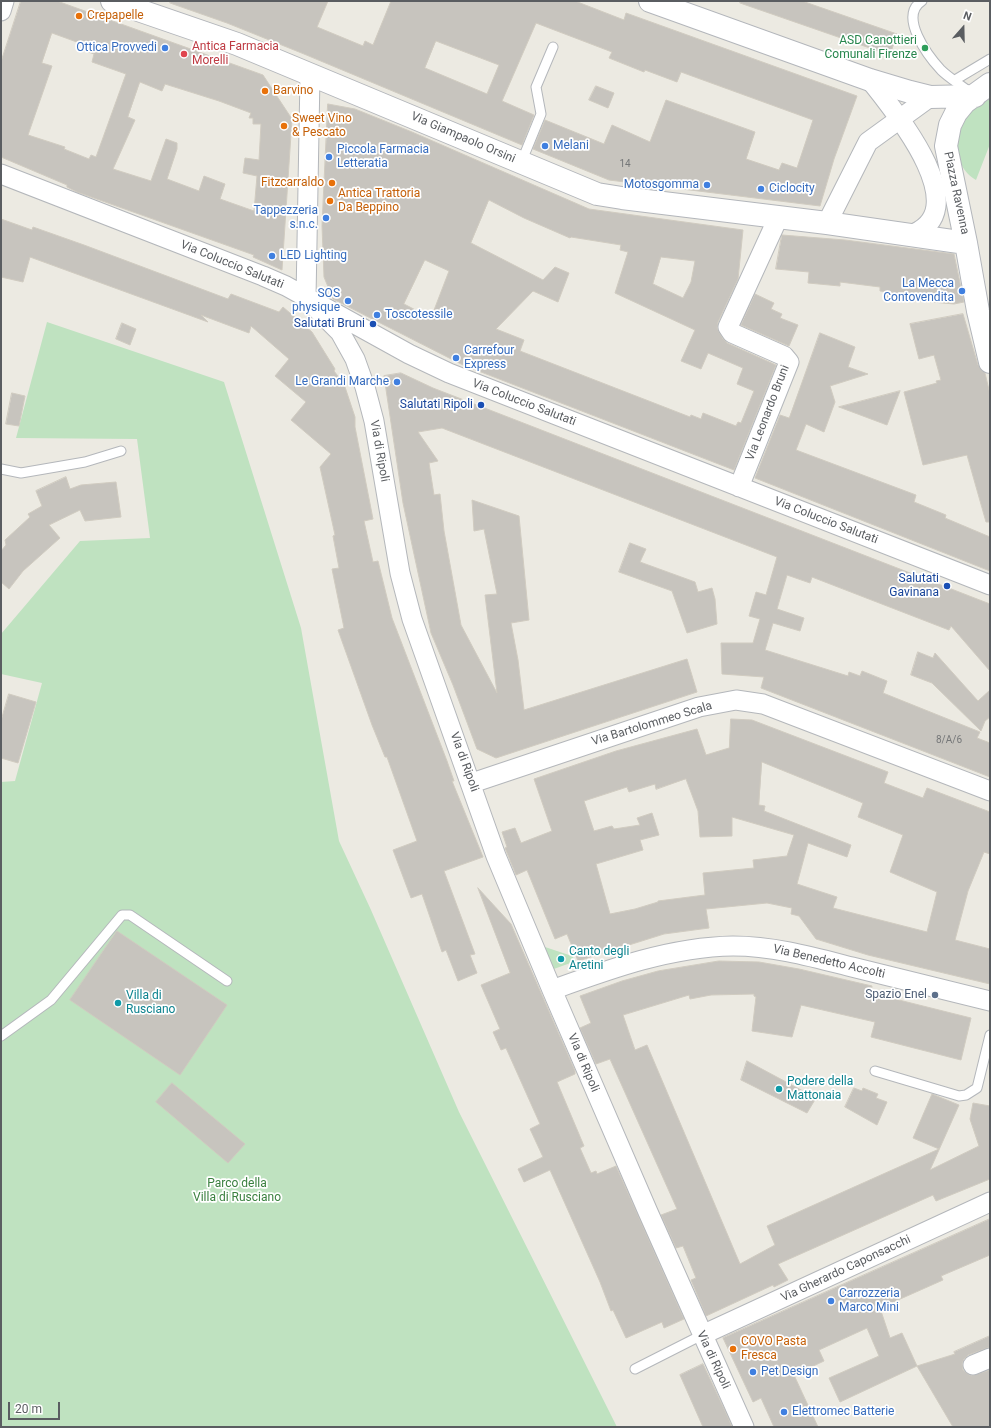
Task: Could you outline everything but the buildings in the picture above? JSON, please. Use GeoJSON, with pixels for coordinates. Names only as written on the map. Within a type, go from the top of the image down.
{"type":"FeatureCollection","features":[{"type":"Feature","properties":{"kind":"street"},"geometry":{"type":"LineString","coordinates":[[1,11],[4,1]]}},
{"type":"Feature","properties":{"kind":"street","name":"Via Giampaolo Orsini"},"geometry":{"type":"LineString","coordinates":[[112,1],[237,44],[585,190],[607,196],[827,223]]}},
{"type":"Feature","properties":{"kind":"street"},"geometry":{"type":"LineString","coordinates":[[650,1],[870,80],[930,97],[984,91]]}},
{"type":"Feature","properties":{"kind":"street"},"geometry":{"type":"LineString","coordinates":[[306,298],[310,75]]}},
{"type":"Feature","properties":{"kind":"street","name":"Piazza Ravenna"},"geometry":{"type":"LineString","coordinates":[[870,80],[901,120],[925,160],[934,186],[936,200],[934,214],[928,224],[919,232],[910,235]]}},
{"type":"Feature","properties":{"kind":"street","name":"Piazza Ravenna"},"geometry":{"type":"LineString","coordinates":[[827,223],[966,243],[946,146],[950,125],[960,107],[984,91]]}},
{"type":"Feature","properties":{"kind":"street"},"geometry":{"type":"LineString","coordinates":[[827,223],[868,142],[901,120],[930,97]]}},
{"type":"Feature","properties":{"kind":"street","name":"Via Coluccio Salutati"},"geometry":{"type":"LineString","coordinates":[[1,174],[263,276],[409,354],[449,373],[990,585]]}},
{"type":"Feature","properties":{"kind":"street","name":"Via Leonardo Bruni"},"geometry":{"type":"LineString","coordinates":[[739,487],[789,362],[784,356],[732,332],[728,327],[778,218]]}},
{"type":"Feature","properties":{"kind":"street"},"geometry":{"type":"LineString","coordinates":[[966,243],[978,311],[990,362]]}},
{"type":"Feature","properties":{"kind":"street","name":"Via di Ripoli"},"geometry":{"type":"LineString","coordinates":[[306,298],[340,332],[353,355],[363,379],[374,421],[400,573],[409,609],[472,783],[496,856],[552,990],[702,1335],[744,1427]]}},
{"type":"Feature","properties":{"kind":"street","name":"Via Bartolommeo Scala"},"geometry":{"type":"LineString","coordinates":[[472,783],[699,707],[736,700],[763,704],[990,791]]}},
{"type":"Feature","properties":{"kind":"street","name":"Via Benedetto Accolti"},"geometry":{"type":"LineString","coordinates":[[552,990],[623,965],[675,952],[732,946],[766,948],[799,954],[990,1001]]}},
{"type":"Feature","properties":{"kind":"street","name":"Via Gherardo Caponsacchi"},"geometry":{"type":"LineString","coordinates":[[702,1335],[990,1202]]}},
{"type":"Feature","properties":{"kind":"lane"},"geometry":{"type":"LineString","coordinates":[[922,1],[914,8],[912,16],[913,26],[935,62],[942,71],[955,80],[984,91]]}},
{"type":"Feature","properties":{"kind":"lane"},"geometry":{"type":"LineString","coordinates":[[521,163],[541,114],[536,87],[553,46]]}},
{"type":"Feature","properties":{"kind":"lane"},"geometry":{"type":"LineString","coordinates":[[955,80],[990,59]]}},
{"type":"Feature","properties":{"kind":"lane"},"geometry":{"type":"LineString","coordinates":[[1,469],[21,473],[85,462],[121,451]]}},
{"type":"Feature","properties":{"kind":"lane"},"geometry":{"type":"LineString","coordinates":[[1,1036],[51,1000],[122,915],[130,916],[227,981]]}},
{"type":"Feature","properties":{"kind":"lane"},"geometry":{"type":"LineString","coordinates":[[875,1071],[959,1096],[966,1095],[976,1088],[990,1036]]}},
{"type":"Feature","properties":{"kind":"lane"},"geometry":{"type":"LineString","coordinates":[[635,1369],[702,1335]]}},
{"type":"Feature","properties":{"kind":"green space"},"geometry":{"type":"Polygon","coordinates":[[[990,99],[990,144],[976,180],[966,171],[960,161],[957,149],[959,136],[963,125],[970,114],[979,105],[990,99]]]}},
{"type":"Feature","properties":{"kind":"green space","name":"Parco della Villa di Rusciano"},"geometry":{"type":"Polygon","coordinates":[[[47,322],[224,382],[301,628],[339,841],[371,910],[459,1112],[617,1427],[1,1427],[1,782],[15,781],[42,683],[1,674],[1,634],[80,541],[150,538],[137,439],[16,438],[47,322]]]}},
{"type":"Feature","properties":{"kind":"green space","name":"Canto degli Aretini"},"geometry":{"type":"Polygon","coordinates":[[[542,946],[572,956],[576,961],[551,970],[542,946]]]}},
{"type":"Feature","properties":{"kind":"place","name":"Crepapelle"},"geometry":{"type":"Point","coordinates":[79,16]}},
{"type":"Feature","properties":{"kind":"place","name":"Ottica Provvedi"},"geometry":{"type":"Point","coordinates":[165,48]}},
{"type":"Feature","properties":{"kind":"place","name":"ASD Canottieri Comunali Firenze"},"geometry":{"type":"Point","coordinates":[925,48]}},
{"type":"Feature","properties":{"kind":"place","name":"Antica Farmacia Morelli"},"geometry":{"type":"Point","coordinates":[184,54]}},
{"type":"Feature","properties":{"kind":"place","name":"Barvino"},"geometry":{"type":"Point","coordinates":[265,91]}},
{"type":"Feature","properties":{"kind":"place","name":"Sweet Vino & Pescato"},"geometry":{"type":"Point","coordinates":[284,126]}},
{"type":"Feature","properties":{"kind":"place","name":"Melani"},"geometry":{"type":"Point","coordinates":[545,146]}},
{"type":"Feature","properties":{"kind":"place","name":"Piccola Farmacia Letteratia"},"geometry":{"type":"Point","coordinates":[329,157]}},
{"type":"Feature","properties":{"kind":"place","name":"Fitzcarraldo"},"geometry":{"type":"Point","coordinates":[332,183]}},
{"type":"Feature","properties":{"kind":"place","name":"Motosgomma"},"geometry":{"type":"Point","coordinates":[707,185]}},
{"type":"Feature","properties":{"kind":"place","name":"Ciclocity"},"geometry":{"type":"Point","coordinates":[761,189]}},
{"type":"Feature","properties":{"kind":"place","name":"Antica Trattoria Da Beppino"},"geometry":{"type":"Point","coordinates":[330,201]}},
{"type":"Feature","properties":{"kind":"place","name":"Tappezzeria s.n.c."},"geometry":{"type":"Point","coordinates":[326,218]}},
{"type":"Feature","properties":{"kind":"place","name":"LED Lighting"},"geometry":{"type":"Point","coordinates":[272,256]}},
{"type":"Feature","properties":{"kind":"place","name":"La Mecca Contovendita"},"geometry":{"type":"Point","coordinates":[962,291]}},
{"type":"Feature","properties":{"kind":"place","name":"SOS physique"},"geometry":{"type":"Point","coordinates":[348,301]}},
{"type":"Feature","properties":{"kind":"place","name":"Toscotessile"},"geometry":{"type":"Point","coordinates":[377,315]}},
{"type":"Feature","properties":{"kind":"place","name":"Salutati Bruni"},"geometry":{"type":"Point","coordinates":[373,324]}},
{"type":"Feature","properties":{"kind":"place","name":"Carrefour Express"},"geometry":{"type":"Point","coordinates":[456,358]}},
{"type":"Feature","properties":{"kind":"place","name":"Le Grandi Marche"},"geometry":{"type":"Point","coordinates":[397,382]}},
{"type":"Feature","properties":{"kind":"place","name":"Salutati Ripoli"},"geometry":{"type":"Point","coordinates":[481,405]}},
{"type":"Feature","properties":{"kind":"place","name":"Salutati Gavinana"},"geometry":{"type":"Point","coordinates":[947,586]}},
{"type":"Feature","properties":{"kind":"place","name":"Canto degli Aretini"},"geometry":{"type":"Point","coordinates":[561,959]}},
{"type":"Feature","properties":{"kind":"place","name":"Spazio Enel"},"geometry":{"type":"Point","coordinates":[935,995]}},
{"type":"Feature","properties":{"kind":"place","name":"Villa di Rusciano"},"geometry":{"type":"Point","coordinates":[118,1003]}},
{"type":"Feature","properties":{"kind":"place","name":"Podere della Mattonaia"},"geometry":{"type":"Point","coordinates":[779,1089]}},
{"type":"Feature","properties":{"kind":"place","name":"Carrozzeria Marco Mini"},"geometry":{"type":"Point","coordinates":[831,1301]}},
{"type":"Feature","properties":{"kind":"place","name":"COVO Pasta Fresca"},"geometry":{"type":"Point","coordinates":[733,1349]}},
{"type":"Feature","properties":{"kind":"place","name":"Pet Design"},"geometry":{"type":"Point","coordinates":[753,1372]}},
{"type":"Feature","properties":{"kind":"place","name":"Elettromec Batterie"},"geometry":{"type":"Point","coordinates":[784,1412]}}]}
